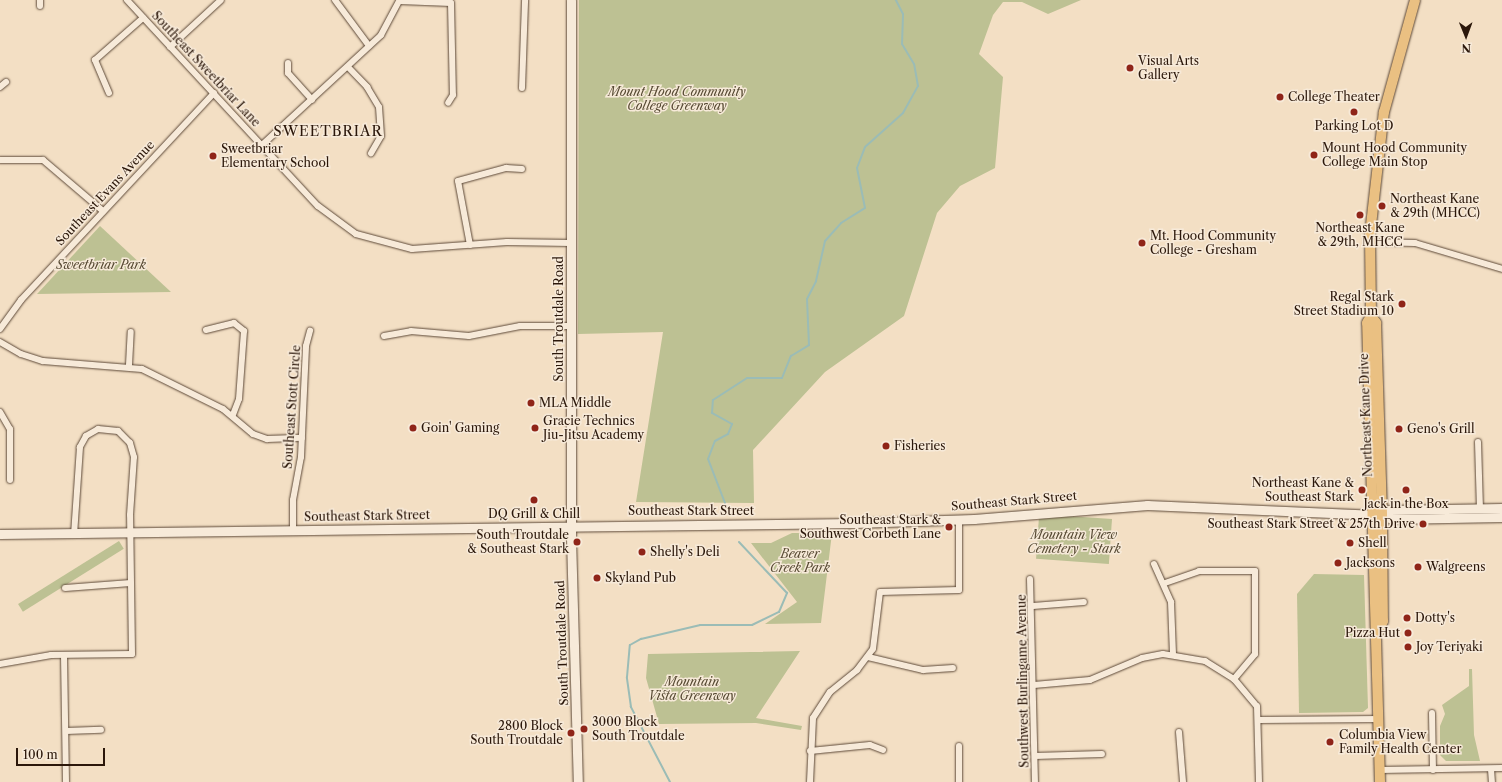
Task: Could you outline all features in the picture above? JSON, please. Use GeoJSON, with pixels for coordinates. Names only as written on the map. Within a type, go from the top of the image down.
{"type":"FeatureCollection","features":[{"type":"Feature","properties":{"kind":"main road","name":"South Troutdale Road"},"geometry":{"type":"LineString","coordinates":[[571,0],[571,525],[578,782]]}},
{"type":"Feature","properties":{"kind":"main road","name":"Northeast Kane Drive"},"geometry":{"type":"LineString","coordinates":[[1377,515],[1367,323],[1371,316],[1370,242],[1382,124],[1415,0]]}},
{"type":"Feature","properties":{"kind":"main road","name":"Northeast Kane Drive"},"geometry":{"type":"LineString","coordinates":[[1371,316],[1376,323],[1377,355],[1377,515]]}},
{"type":"Feature","properties":{"kind":"main road"},"geometry":{"type":"LineString","coordinates":[[1368,343],[1377,355]]}},
{"type":"Feature","properties":{"kind":"main road","name":"Southeast Stark Street"},"geometry":{"type":"LineString","coordinates":[[0,534],[293,531],[571,525],[959,520],[1147,505],[1377,515],[1392,519],[1502,517]]}},
{"type":"Feature","properties":{"kind":"main road","name":"Southeast Stark Street"},"geometry":{"type":"LineString","coordinates":[[1377,515],[1390,510],[1502,508]]}},
{"type":"Feature","properties":{"kind":"main road"},"geometry":{"type":"LineString","coordinates":[[1377,515],[1373,622],[1378,632],[1380,782]]}},
{"type":"Feature","properties":{"kind":"street","name":"Southeast Sweetbriar Lane"},"geometry":{"type":"LineString","coordinates":[[127,0],[318,206],[356,234],[412,249],[470,245],[571,243]]}},
{"type":"Feature","properties":{"kind":"street"},"geometry":{"type":"LineString","coordinates":[[170,47],[221,0]]}},
{"type":"Feature","properties":{"kind":"street"},"geometry":{"type":"LineString","coordinates":[[335,0],[369,46]]}},
{"type":"Feature","properties":{"kind":"street"},"geometry":{"type":"LineString","coordinates":[[262,145],[369,46],[392,20],[400,0],[451,3],[453,95],[448,103]]}},
{"type":"Feature","properties":{"kind":"street"},"geometry":{"type":"LineString","coordinates":[[522,88],[525,0]]}},
{"type":"Feature","properties":{"kind":"street"},"geometry":{"type":"LineString","coordinates":[[109,93],[95,60],[143,18]]}},
{"type":"Feature","properties":{"kind":"street"},"geometry":{"type":"LineString","coordinates":[[288,63],[288,73],[312,100]]}},
{"type":"Feature","properties":{"kind":"street"},"geometry":{"type":"LineString","coordinates":[[348,67],[368,87],[379,107],[381,136],[371,153]]}},
{"type":"Feature","properties":{"kind":"street"},"geometry":{"type":"LineString","coordinates":[[0,87],[6,82]]}},
{"type":"Feature","properties":{"kind":"street","name":"Southeast Evans Avenue"},"geometry":{"type":"LineString","coordinates":[[0,329],[21,300],[214,93]]}},
{"type":"Feature","properties":{"kind":"street"},"geometry":{"type":"LineString","coordinates":[[0,160],[44,157],[103,211]]}},
{"type":"Feature","properties":{"kind":"street"},"geometry":{"type":"LineString","coordinates":[[470,245],[458,181],[506,168],[522,170]]}},
{"type":"Feature","properties":{"kind":"street"},"geometry":{"type":"LineString","coordinates":[[1370,242],[1415,243],[1502,270]]}},
{"type":"Feature","properties":{"kind":"street"},"geometry":{"type":"LineString","coordinates":[[206,330],[234,324],[244,331],[239,399],[233,415]]}},
{"type":"Feature","properties":{"kind":"street"},"geometry":{"type":"LineString","coordinates":[[384,336],[411,331],[469,336],[520,326],[570,326]]}},
{"type":"Feature","properties":{"kind":"street","name":"Southeast Stott Circle"},"geometry":{"type":"LineString","coordinates":[[293,531],[293,500],[302,438],[306,346],[310,331]]}},
{"type":"Feature","properties":{"kind":"street"},"geometry":{"type":"LineString","coordinates":[[129,366],[131,332]]}},
{"type":"Feature","properties":{"kind":"street"},"geometry":{"type":"LineString","coordinates":[[0,342],[20,354],[43,360],[129,366],[162,377],[233,415],[260,437],[302,438]]}},
{"type":"Feature","properties":{"kind":"street"},"geometry":{"type":"LineString","coordinates":[[0,412],[10,429],[10,480]]}},
{"type":"Feature","properties":{"kind":"street"},"geometry":{"type":"LineString","coordinates":[[0,663],[64,655],[132,654],[130,533],[133,448],[126,437],[104,428],[92,432],[80,447],[74,534]]}},
{"type":"Feature","properties":{"kind":"street"},"geometry":{"type":"LineString","coordinates":[[1478,442],[1480,509]]}},
{"type":"Feature","properties":{"kind":"street"},"geometry":{"type":"LineString","coordinates":[[810,782],[810,751],[813,718],[820,705],[868,657],[878,628],[880,592],[959,590],[959,520]]}},
{"type":"Feature","properties":{"kind":"street"},"geometry":{"type":"LineString","coordinates":[[1154,564],[1165,583],[1173,613],[1173,654]]}},
{"type":"Feature","properties":{"kind":"street"},"geometry":{"type":"LineString","coordinates":[[1165,583],[1199,571],[1255,571],[1254,654],[1234,679]]}},
{"type":"Feature","properties":{"kind":"street","name":"Southwest Burlingame Avenue"},"geometry":{"type":"LineString","coordinates":[[1030,579],[1033,606],[1036,782]]}},
{"type":"Feature","properties":{"kind":"street"},"geometry":{"type":"LineString","coordinates":[[65,588],[131,583]]}},
{"type":"Feature","properties":{"kind":"street"},"geometry":{"type":"LineString","coordinates":[[1033,606],[1084,602]]}},
{"type":"Feature","properties":{"kind":"street"},"geometry":{"type":"LineString","coordinates":[[1034,685],[1090,680],[1142,658],[1173,654],[1205,661],[1234,679],[1254,699],[1259,720],[1259,782]]}},
{"type":"Feature","properties":{"kind":"street"},"geometry":{"type":"LineString","coordinates":[[64,655],[66,782]]}},
{"type":"Feature","properties":{"kind":"street"},"geometry":{"type":"LineString","coordinates":[[868,657],[923,670],[953,668]]}},
{"type":"Feature","properties":{"kind":"street"},"geometry":{"type":"LineString","coordinates":[[1432,713],[1433,770]]}},
{"type":"Feature","properties":{"kind":"street"},"geometry":{"type":"LineString","coordinates":[[1259,720],[1379,719]]}},
{"type":"Feature","properties":{"kind":"street"},"geometry":{"type":"LineString","coordinates":[[66,731],[101,730]]}},
{"type":"Feature","properties":{"kind":"street"},"geometry":{"type":"LineString","coordinates":[[1179,732],[1182,782]]}},
{"type":"Feature","properties":{"kind":"street"},"geometry":{"type":"LineString","coordinates":[[810,751],[870,745],[883,750]]}},
{"type":"Feature","properties":{"kind":"street"},"geometry":{"type":"LineString","coordinates":[[959,746],[959,782]]}},
{"type":"Feature","properties":{"kind":"street"},"geometry":{"type":"LineString","coordinates":[[1035,756],[1102,754]]}},
{"type":"Feature","properties":{"kind":"street"},"geometry":{"type":"LineString","coordinates":[[1380,770],[1502,768]]}},
{"type":"Feature","properties":{"kind":"street"},"geometry":{"type":"LineString","coordinates":[[1491,769],[1492,782]]}},
{"type":"Feature","properties":{"kind":"green space","name":"Mount Hood Community College Greenway"},"geometry":{"type":"Polygon","coordinates":[[[579,0],[1081,0],[1048,14],[1022,2],[1003,2],[993,15],[979,54],[1003,77],[995,168],[960,186],[937,213],[904,316],[825,372],[753,450],[754,503],[636,502],[663,332],[578,334],[579,0]]]}},
{"type":"Feature","properties":{"kind":"green space","name":"Sweetbriar Park"},"geometry":{"type":"Polygon","coordinates":[[[100,226],[171,292],[37,294],[100,226]]]}},
{"type":"Feature","properties":{"kind":"green space","name":"Mountain View Cemetery - Stark"},"geometry":{"type":"Polygon","coordinates":[[[1039,514],[1112,519],[1109,564],[1036,559],[1039,514]]]}},
{"type":"Feature","properties":{"kind":"green space","name":"Beaver Creek Park"},"geometry":{"type":"Polygon","coordinates":[[[792,533],[832,533],[821,623],[765,624],[797,602],[751,543],[771,543],[792,533]]]}},
{"type":"Feature","properties":{"kind":"green space"},"geometry":{"type":"Polygon","coordinates":[[[119,541],[124,549],[23,612],[18,604],[119,541]]]}},
{"type":"Feature","properties":{"kind":"green space"},"geometry":{"type":"Polygon","coordinates":[[[1314,574],[1364,575],[1368,708],[1363,712],[1299,713],[1297,594],[1314,574]]]}},
{"type":"Feature","properties":{"kind":"green space","name":"Mountain Vista Greenway"},"geometry":{"type":"Polygon","coordinates":[[[800,651],[756,718],[802,726],[801,730],[756,723],[659,724],[646,678],[648,654],[800,651]]]}},
{"type":"Feature","properties":{"kind":"green space"},"geometry":{"type":"Polygon","coordinates":[[[1469,669],[1472,669],[1474,735],[1480,761],[1446,761],[1440,755],[1440,726],[1445,714],[1442,705],[1469,686],[1469,669]]]}},
{"type":"Feature","properties":{"kind":"waterway"},"geometry":{"type":"LineString","coordinates":[[725,503],[708,459],[715,441],[728,434],[732,424],[712,413],[713,400],[747,378],[782,378],[791,356],[809,345],[807,299],[816,281],[825,241],[841,223],[865,208],[857,168],[865,147],[903,113],[918,86],[914,64],[902,44],[903,14],[896,0]]}},
{"type":"Feature","properties":{"kind":"waterway"},"geometry":{"type":"LineString","coordinates":[[670,782],[631,707],[627,677],[630,645],[641,639],[700,625],[752,625],[779,612],[787,593],[739,542]]}},
{"type":"Feature","properties":{"kind":"place","name":"Visual Arts Gallery"},"geometry":{"type":"Point","coordinates":[1130,68]}},
{"type":"Feature","properties":{"kind":"place","name":"College Theater"},"geometry":{"type":"Point","coordinates":[1280,97]}},
{"type":"Feature","properties":{"kind":"place","name":"Parking Lot D"},"geometry":{"type":"Point","coordinates":[1354,112]}},
{"type":"Feature","properties":{"kind":"place","name":"Mount Hood Community College Main Stop"},"geometry":{"type":"Point","coordinates":[1314,155]}},
{"type":"Feature","properties":{"kind":"place","name":"Sweetbriar Elementary School"},"geometry":{"type":"Point","coordinates":[213,156]}},
{"type":"Feature","properties":{"kind":"place","name":"Northeast Kane & 29th (MHCC)"},"geometry":{"type":"Point","coordinates":[1382,206]}},
{"type":"Feature","properties":{"kind":"place","name":"Northeast Kane & 29th, MHCC"},"geometry":{"type":"Point","coordinates":[1360,215]}},
{"type":"Feature","properties":{"kind":"place","name":"Mt. Hood Community College - Gresham"},"geometry":{"type":"Point","coordinates":[1142,243]}},
{"type":"Feature","properties":{"kind":"place","name":"Regal Stark Street Stadium 10"},"geometry":{"type":"Point","coordinates":[1402,304]}},
{"type":"Feature","properties":{"kind":"place","name":"MLA Middle"},"geometry":{"type":"Point","coordinates":[531,403]}},
{"type":"Feature","properties":{"kind":"place","name":"Goin' Gaming"},"geometry":{"type":"Point","coordinates":[413,428]}},
{"type":"Feature","properties":{"kind":"place","name":"Gracie Technics Jiu-Jitsu Academy"},"geometry":{"type":"Point","coordinates":[535,428]}},
{"type":"Feature","properties":{"kind":"place","name":"Geno's Grill"},"geometry":{"type":"Point","coordinates":[1399,429]}},
{"type":"Feature","properties":{"kind":"place","name":"Fisheries"},"geometry":{"type":"Point","coordinates":[886,446]}},
{"type":"Feature","properties":{"kind":"place","name":"Northeast Kane & Southeast Stark"},"geometry":{"type":"Point","coordinates":[1362,490]}},
{"type":"Feature","properties":{"kind":"place","name":"Jack in the Box"},"geometry":{"type":"Point","coordinates":[1406,490]}},
{"type":"Feature","properties":{"kind":"place","name":"DQ Grill & Chill"},"geometry":{"type":"Point","coordinates":[534,500]}},
{"type":"Feature","properties":{"kind":"place","name":"Southeast Stark Street & 257th Drive"},"geometry":{"type":"Point","coordinates":[1423,524]}},
{"type":"Feature","properties":{"kind":"place","name":"Southeast Stark & Southwest Corbeth Lane"},"geometry":{"type":"Point","coordinates":[949,527]}},
{"type":"Feature","properties":{"kind":"place","name":"South Troutdale & Southeast Stark"},"geometry":{"type":"Point","coordinates":[577,542]}},
{"type":"Feature","properties":{"kind":"place","name":"Shell"},"geometry":{"type":"Point","coordinates":[1350,543]}},
{"type":"Feature","properties":{"kind":"place","name":"Shelly's Deli"},"geometry":{"type":"Point","coordinates":[642,552]}},
{"type":"Feature","properties":{"kind":"place","name":"Jacksons"},"geometry":{"type":"Point","coordinates":[1338,563]}},
{"type":"Feature","properties":{"kind":"place","name":"Walgreens"},"geometry":{"type":"Point","coordinates":[1418,567]}},
{"type":"Feature","properties":{"kind":"place","name":"Skyland Pub"},"geometry":{"type":"Point","coordinates":[597,578]}},
{"type":"Feature","properties":{"kind":"place","name":"Dotty's"},"geometry":{"type":"Point","coordinates":[1407,618]}},
{"type":"Feature","properties":{"kind":"place","name":"Pizza Hut"},"geometry":{"type":"Point","coordinates":[1408,633]}},
{"type":"Feature","properties":{"kind":"place","name":"Joy Teriyaki"},"geometry":{"type":"Point","coordinates":[1408,647]}},
{"type":"Feature","properties":{"kind":"place","name":"3000 Block South Troutdale"},"geometry":{"type":"Point","coordinates":[584,729]}},
{"type":"Feature","properties":{"kind":"place","name":"2800 Block South Troutdale"},"geometry":{"type":"Point","coordinates":[571,733]}},
{"type":"Feature","properties":{"kind":"place","name":"Columbia View Family Health Center"},"geometry":{"type":"Point","coordinates":[1330,742]}},
{"type":"Feature","properties":{"kind":"district","name":"SWEETBRIAR"},"geometry":{"type":"Point","coordinates":[328,131]}}]}
